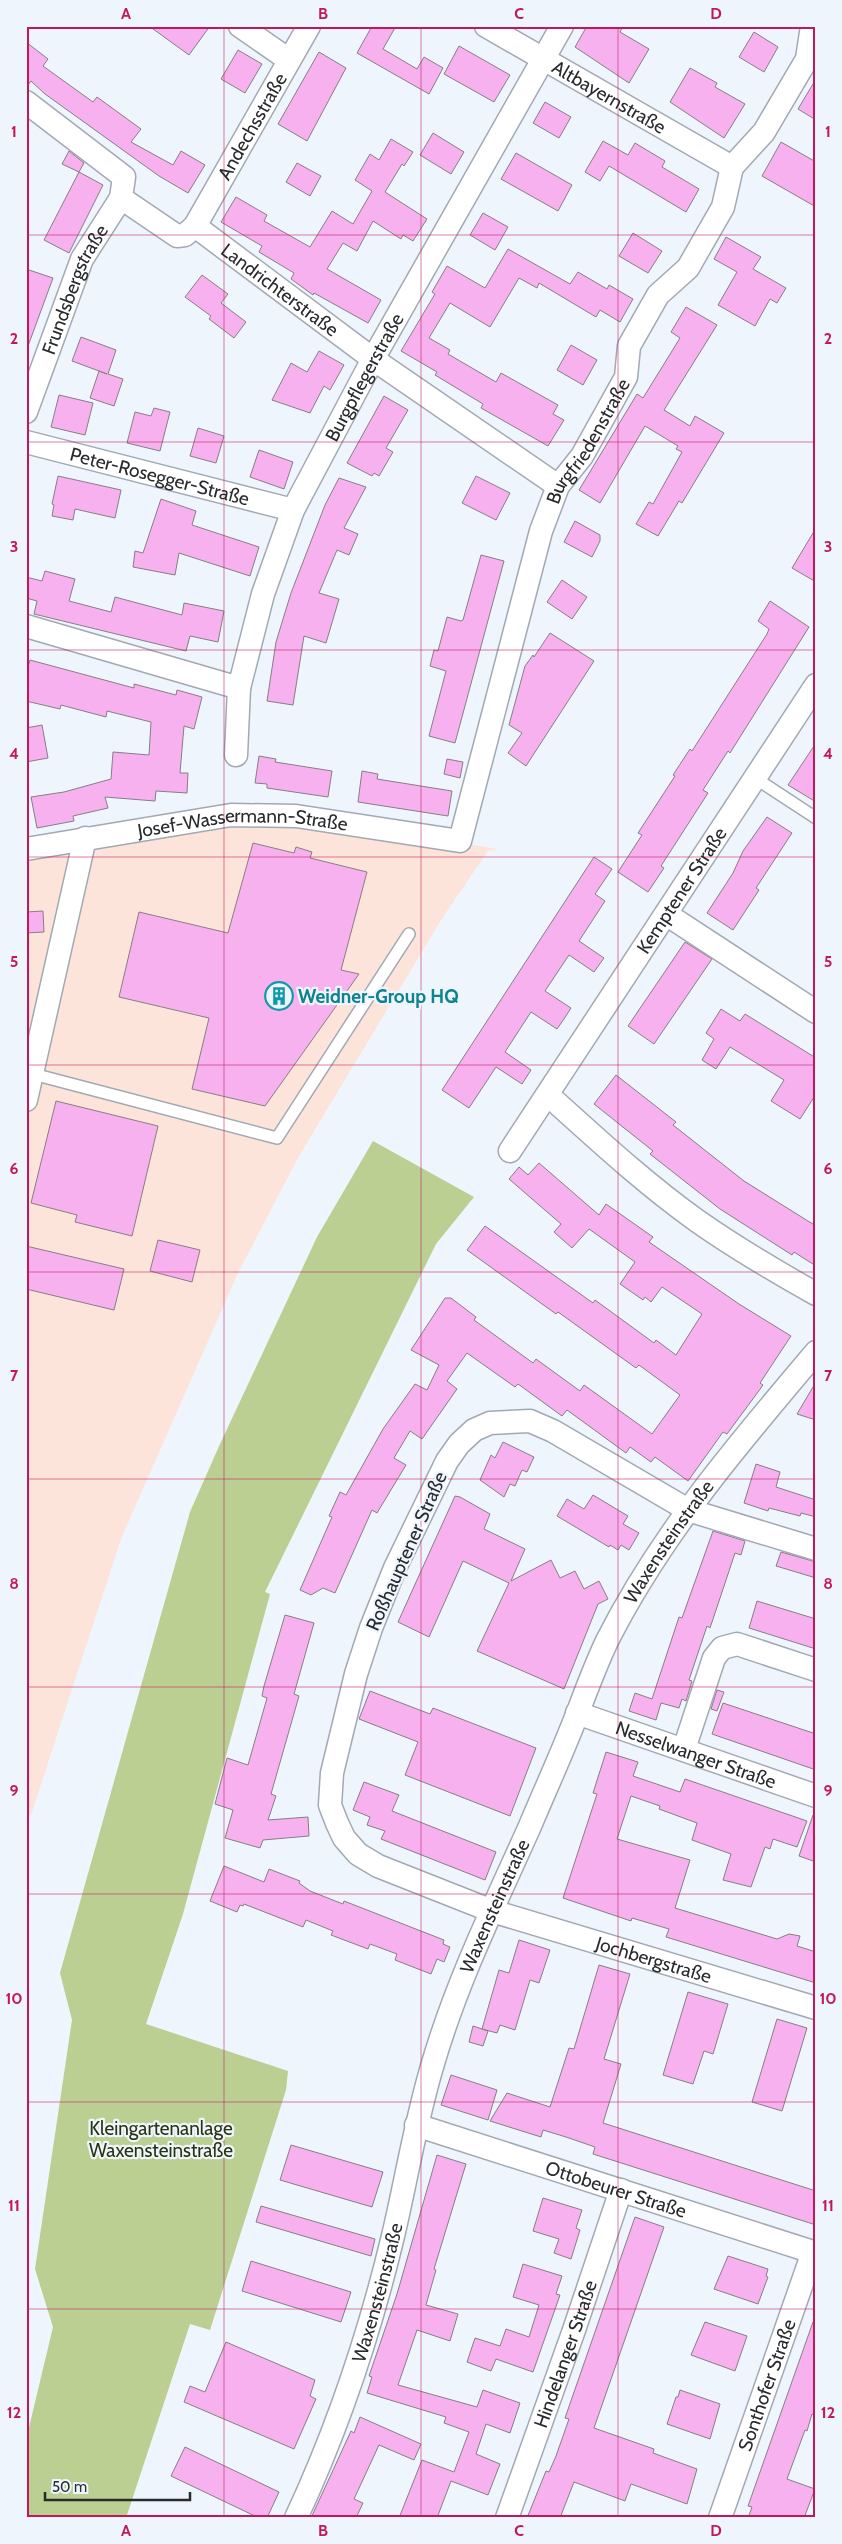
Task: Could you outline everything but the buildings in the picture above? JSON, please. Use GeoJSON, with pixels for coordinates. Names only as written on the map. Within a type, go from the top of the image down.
{"type":"FeatureCollection","features":[{"type":"Feature","properties":{"kind":"street"},"geometry":{"type":"LineString","coordinates":[[240,26],[289,60]]}},
{"type":"Feature","properties":{"kind":"street","name":"Andechsstraße"},"geometry":{"type":"LineString","coordinates":[[195,226],[308,26]]}},
{"type":"Feature","properties":{"kind":"street","name":"Altbayernstraße"},"geometry":{"type":"LineString","coordinates":[[486,26],[732,167]]}},
{"type":"Feature","properties":{"kind":"street","name":"Burgpflegerstraße"},"geometry":{"type":"LineString","coordinates":[[236,755],[239,688],[263,594],[293,510],[373,359],[562,26]]}},
{"type":"Feature","properties":{"kind":"street","name":"Burgfriedenstraße"},"geometry":{"type":"LineString","coordinates":[[460,841],[541,531],[558,486],[582,456],[626,377],[629,346],[658,295],[688,268],[723,206],[732,167],[764,132],[807,59],[812,26]]}},
{"type":"Feature","properties":{"kind":"street"},"geometry":{"type":"LineString","coordinates":[[26,102],[124,177],[122,198],[177,236],[185,235],[195,226]]}},
{"type":"Feature","properties":{"kind":"street","name":"Frundsbergstraße"},"geometry":{"type":"LineString","coordinates":[[26,412],[82,259],[122,198]]}},
{"type":"Feature","properties":{"kind":"street","name":"Landrichterstraße"},"geometry":{"type":"LineString","coordinates":[[195,226],[373,359],[558,486]]}},
{"type":"Feature","properties":{"kind":"street","name":"Peter-Rosegger-Straße"},"geometry":{"type":"LineString","coordinates":[[26,442],[293,510]]}},
{"type":"Feature","properties":{"kind":"street"},"geometry":{"type":"LineString","coordinates":[[26,626],[239,688]]}},
{"type":"Feature","properties":{"kind":"street","name":"Kemptener Straße"},"geometry":{"type":"LineString","coordinates":[[510,1151],[816,685]]}},
{"type":"Feature","properties":{"kind":"street","name":"Josef-Wassermann-Straße"},"geometry":{"type":"LineString","coordinates":[[26,849],[231,815],[296,816],[460,841]]}},
{"type":"Feature","properties":{"kind":"street"},"geometry":{"type":"LineString","coordinates":[[26,1100],[85,838]]}},
{"type":"Feature","properties":{"kind":"street"},"geometry":{"type":"LineString","coordinates":[[666,914],[816,1012]]}},
{"type":"Feature","properties":{"kind":"street"},"geometry":{"type":"LineString","coordinates":[[548,1095],[626,1165],[696,1220],[774,1271],[816,1294]]}},
{"type":"Feature","properties":{"kind":"street","name":"Waxensteinstraße"},"geometry":{"type":"LineString","coordinates":[[296,2518],[344,2400],[376,2300],[394,2234],[416,2125],[434,2058],[456,1997],[608,1639],[688,1510],[734,1449],[816,1352]]}},
{"type":"Feature","properties":{"kind":"street","name":"Roßhauptener Straße"},"geometry":{"type":"LineString","coordinates":[[492,1911],[378,1866],[358,1854],[344,1838],[330,1805],[332,1773],[356,1674],[371,1628],[419,1514],[446,1461],[459,1444],[474,1430],[490,1423],[508,1420],[530,1421],[553,1431],[688,1510],[816,1549]]}},
{"type":"Feature","properties":{"kind":"street"},"geometry":{"type":"LineString","coordinates":[[684,1749],[714,1658],[722,1648],[737,1644],[816,1670]]}},
{"type":"Feature","properties":{"kind":"street","name":"Nesselwanger Straße"},"geometry":{"type":"LineString","coordinates":[[578,1713],[816,1796]]}},
{"type":"Feature","properties":{"kind":"street","name":"Jochbergstraße"},"geometry":{"type":"LineString","coordinates":[[492,1911],[816,2008]]}},
{"type":"Feature","properties":{"kind":"street","name":"Ottobeurer Straße"},"geometry":{"type":"LineString","coordinates":[[416,2125],[814,2252]]}},
{"type":"Feature","properties":{"kind":"street","name":"Hindelanger Straße"},"geometry":{"type":"LineString","coordinates":[[507,2518],[577,2322],[621,2190]]}},
{"type":"Feature","properties":{"kind":"street","name":"Sonthofer Straße"},"geometry":{"type":"LineString","coordinates":[[720,2518],[814,2252]]}},
{"type":"Feature","properties":{"kind":"lane"},"geometry":{"type":"LineString","coordinates":[[755,778],[816,818]]}},
{"type":"Feature","properties":{"kind":"lane"},"geometry":{"type":"LineString","coordinates":[[33,1074],[277,1138],[409,934]]}},
{"type":"Feature","properties":{"kind":"shaded area"},"geometry":{"type":"Polygon","coordinates":[[[247,807],[497,849],[488,851],[443,917],[299,1156],[238,1273],[121,1539],[31,1815],[26,1814],[26,841],[201,808],[247,807]]]}},
{"type":"Feature","properties":{"kind":"green space","name":"Kleingartenanlage Waxensteinstraße"},"geometry":{"type":"Polygon","coordinates":[[[373,1141],[474,1197],[436,1244],[265,1592],[270,1594],[183,1914],[146,2024],[288,2071],[286,2090],[210,2330],[190,2324],[126,2518],[26,2518],[26,2440],[53,2327],[35,2269],[72,2020],[60,1973],[190,1512],[317,1237],[373,1141]]]}},
{"type":"Feature","properties":{"kind":"place","name":"Weidner-Group HQ"},"geometry":{"type":"Point","coordinates":[279,996]}}]}
